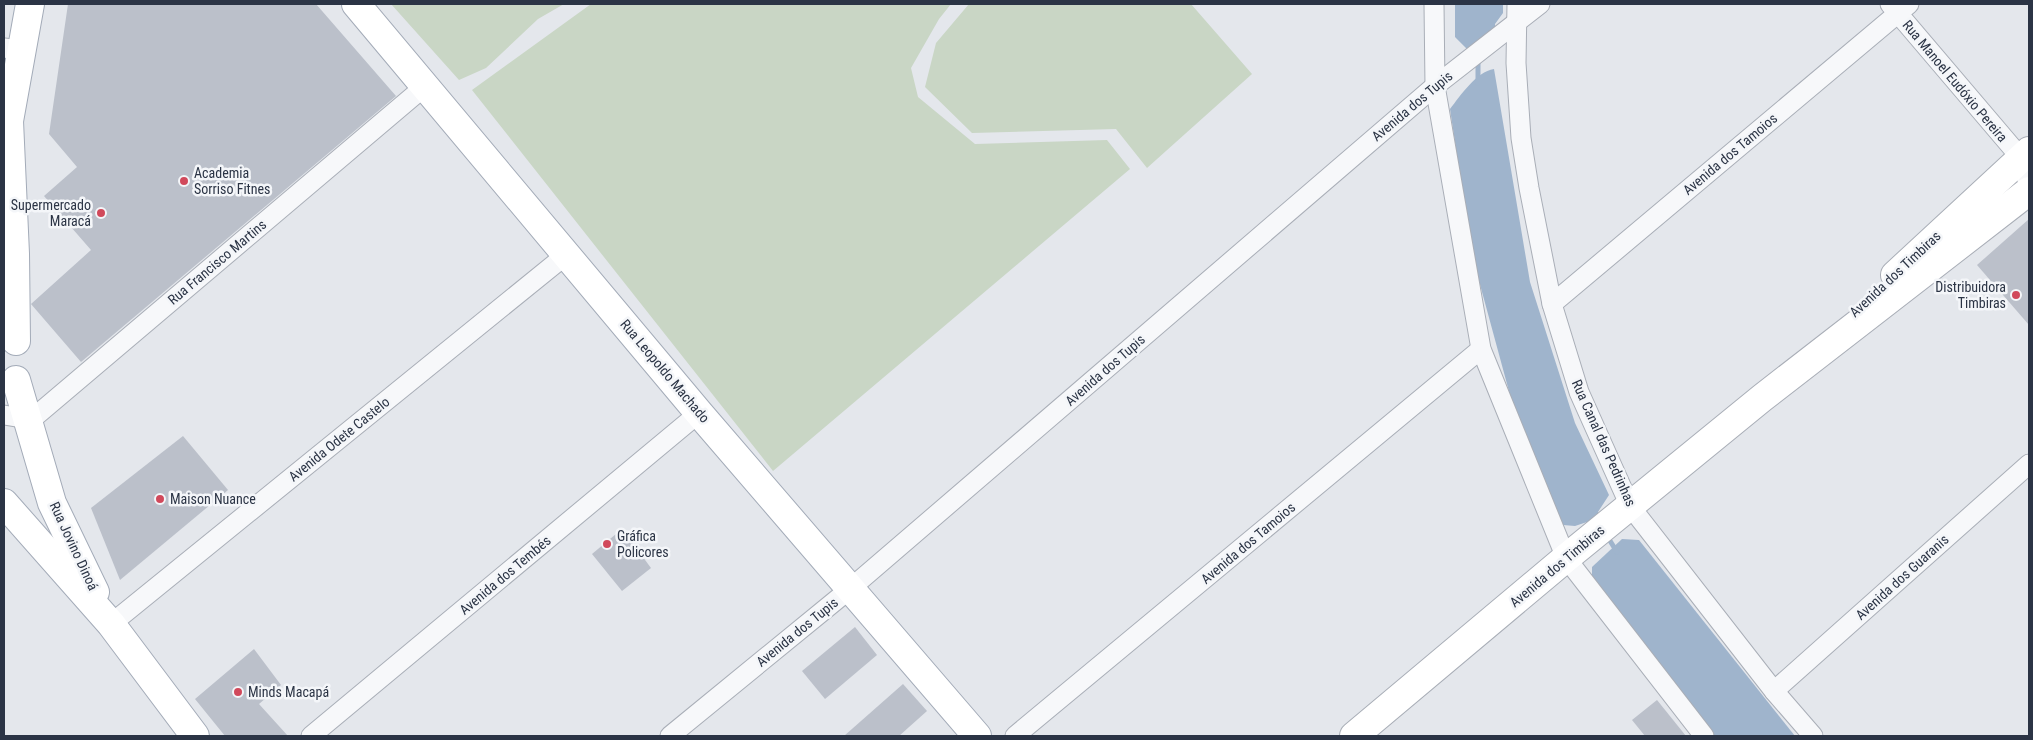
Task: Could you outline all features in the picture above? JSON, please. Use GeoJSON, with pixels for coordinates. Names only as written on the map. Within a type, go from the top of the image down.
{"type":"FeatureCollection","features":[{"type":"Feature","properties":{"kind":"main road"},"geometry":{"type":"LineString","coordinates":[[10,391],[19,361],[10,330],[15,254],[6,126],[12,49],[30,4]]}},
{"type":"Feature","properties":{"kind":"main road","name":"Rua Leopoldo Machado"},"geometry":{"type":"LineString","coordinates":[[356,4],[699,413],[977,736]]}},
{"type":"Feature","properties":{"kind":"main road","name":"Avenida dos Timbiras"},"geometry":{"type":"LineString","coordinates":[[1762,398],[2025,154]]}},
{"type":"Feature","properties":{"kind":"main road","name":"Avenida dos Timbiras"},"geometry":{"type":"LineString","coordinates":[[1354,736],[1571,553],[1762,398],[2029,191]]}},
{"type":"Feature","properties":{"kind":"main road","name":"Rua Jovino Dinoá"},"geometry":{"type":"LineString","coordinates":[[10,391],[16,417],[52,503],[111,624]]}},
{"type":"Feature","properties":{"kind":"main road","name":"Rua Jovino Dinoá"},"geometry":{"type":"LineString","coordinates":[[4,503],[111,624],[195,736]]}},
{"type":"Feature","properties":{"kind":"street"},"geometry":{"type":"LineString","coordinates":[[1434,4],[1440,83],[1481,349],[1571,553],[1704,736]]}},
{"type":"Feature","properties":{"kind":"street","name":"Avenida dos Tupis"},"geometry":{"type":"LineString","coordinates":[[670,736],[851,588],[1516,17],[1540,4]]}},
{"type":"Feature","properties":{"kind":"street","name":"Rua Manoel Eudóxio Pereira"},"geometry":{"type":"LineString","coordinates":[[1899,7],[2025,154],[2029,187]]}},
{"type":"Feature","properties":{"kind":"street","name":"Avenida dos Tamoios"},"geometry":{"type":"LineString","coordinates":[[1552,304],[1899,7]]}},
{"type":"Feature","properties":{"kind":"street","name":"Rua Canal das Pedrinhas"},"geometry":{"type":"LineString","coordinates":[[1516,17],[1516,63],[1521,138],[1552,304],[1579,392],[1624,511],[1813,736]]}},
{"type":"Feature","properties":{"kind":"street","name":"Rua Francisco Martins"},"geometry":{"type":"LineString","coordinates":[[16,417],[38,414],[424,87]]}},
{"type":"Feature","properties":{"kind":"street","name":"Avenida Odete Castelo"},"geometry":{"type":"LineString","coordinates":[[111,624],[567,254]]}},
{"type":"Feature","properties":{"kind":"street","name":"Avenida dos Tamoios"},"geometry":{"type":"LineString","coordinates":[[1015,736],[1481,349]]}},
{"type":"Feature","properties":{"kind":"street","name":"Avenida dos Tembés"},"geometry":{"type":"LineString","coordinates":[[311,736],[699,413]]}},
{"type":"Feature","properties":{"kind":"street","name":"Avenida dos Guaranis"},"geometry":{"type":"LineString","coordinates":[[1774,691],[2029,464]]}},
{"type":"Feature","properties":{"kind":"green space"},"geometry":{"type":"Polygon","coordinates":[[[391,4],[564,4],[538,19],[486,68],[459,80],[391,4]]]}},
{"type":"Feature","properties":{"kind":"green space"},"geometry":{"type":"Polygon","coordinates":[[[591,4],[951,4],[939,19],[911,68],[918,97],[975,144],[1107,140],[1130,169],[773,471],[472,90],[591,4]]]}},
{"type":"Feature","properties":{"kind":"green space"},"geometry":{"type":"Polygon","coordinates":[[[969,4],[1191,4],[1252,74],[1147,168],[1116,129],[972,133],[925,87],[936,43],[969,4]]]}},
{"type":"Feature","properties":{"kind":"water"},"geometry":{"type":"Polygon","coordinates":[[[1455,4],[1503,4],[1503,13],[1495,24],[1495,28],[1469,51],[1455,37],[1455,4]]]}},
{"type":"Feature","properties":{"kind":"water"},"geometry":{"type":"Polygon","coordinates":[[[1494,69],[1530,282],[1575,423],[1609,495],[1598,512],[1599,518],[1575,526],[1563,525],[1510,395],[1472,255],[1450,109],[1475,79],[1494,69]]]}},
{"type":"Feature","properties":{"kind":"water"},"geometry":{"type":"Polygon","coordinates":[[[1622,539],[1639,540],[1795,736],[1712,736],[1592,585],[1592,567],[1622,539]]]}},
{"type":"Feature","properties":{"kind":"building","name":"Academia Sorriso Fitnes"},"geometry":{"type":"Polygon","coordinates":[[[68,4],[316,4],[396,96],[81,362],[31,304],[91,250],[44,196],[77,167],[49,134],[68,4]]]}},
{"type":"Feature","properties":{"kind":"building","name":"Distribuidora Timbiras"},"geometry":{"type":"Polygon","coordinates":[[[2029,219],[2029,325],[1977,265],[2029,219]]]}},
{"type":"Feature","properties":{"kind":"building","name":"Maison Nuance"},"geometry":{"type":"Polygon","coordinates":[[[183,436],[228,490],[120,580],[91,508],[183,436]]]}},
{"type":"Feature","properties":{"kind":"building"},"geometry":{"type":"Polygon","coordinates":[[[622,529],[651,568],[622,591],[592,554],[622,529]]]}},
{"type":"Feature","properties":{"kind":"building"},"geometry":{"type":"Polygon","coordinates":[[[855,627],[877,655],[825,699],[802,671],[855,627]]]}},
{"type":"Feature","properties":{"kind":"building","name":"Minds Macapá"},"geometry":{"type":"Polygon","coordinates":[[[254,649],[281,685],[259,704],[288,736],[225,736],[195,699],[254,649]]]}},
{"type":"Feature","properties":{"kind":"building"},"geometry":{"type":"Polygon","coordinates":[[[903,684],[927,711],[899,736],[844,736],[903,684]]]}},
{"type":"Feature","properties":{"kind":"building"},"geometry":{"type":"Polygon","coordinates":[[[1657,700],[1686,736],[1645,736],[1632,720],[1657,700]]]}},
{"type":"Feature","properties":{"kind":"waterway"},"geometry":{"type":"LineString","coordinates":[[1478,59],[1478,83]]}},
{"type":"Feature","properties":{"kind":"waterway"},"geometry":{"type":"LineString","coordinates":[[1607,536],[1617,552]]}},
{"type":"Feature","properties":{"kind":"place","name":"Academia Sorriso Fitnes"},"geometry":{"type":"Point","coordinates":[184,181]}},
{"type":"Feature","properties":{"kind":"place","name":"Supermercado Maracá"},"geometry":{"type":"Point","coordinates":[101,213]}},
{"type":"Feature","properties":{"kind":"place","name":"Distribuidora Timbiras"},"geometry":{"type":"Point","coordinates":[2016,295]}},
{"type":"Feature","properties":{"kind":"place","name":"Maison Nuance"},"geometry":{"type":"Point","coordinates":[160,499]}},
{"type":"Feature","properties":{"kind":"place","name":"Gráfica Policores"},"geometry":{"type":"Point","coordinates":[607,544]}},
{"type":"Feature","properties":{"kind":"place","name":"Minds Macapá"},"geometry":{"type":"Point","coordinates":[238,692]}}]}
